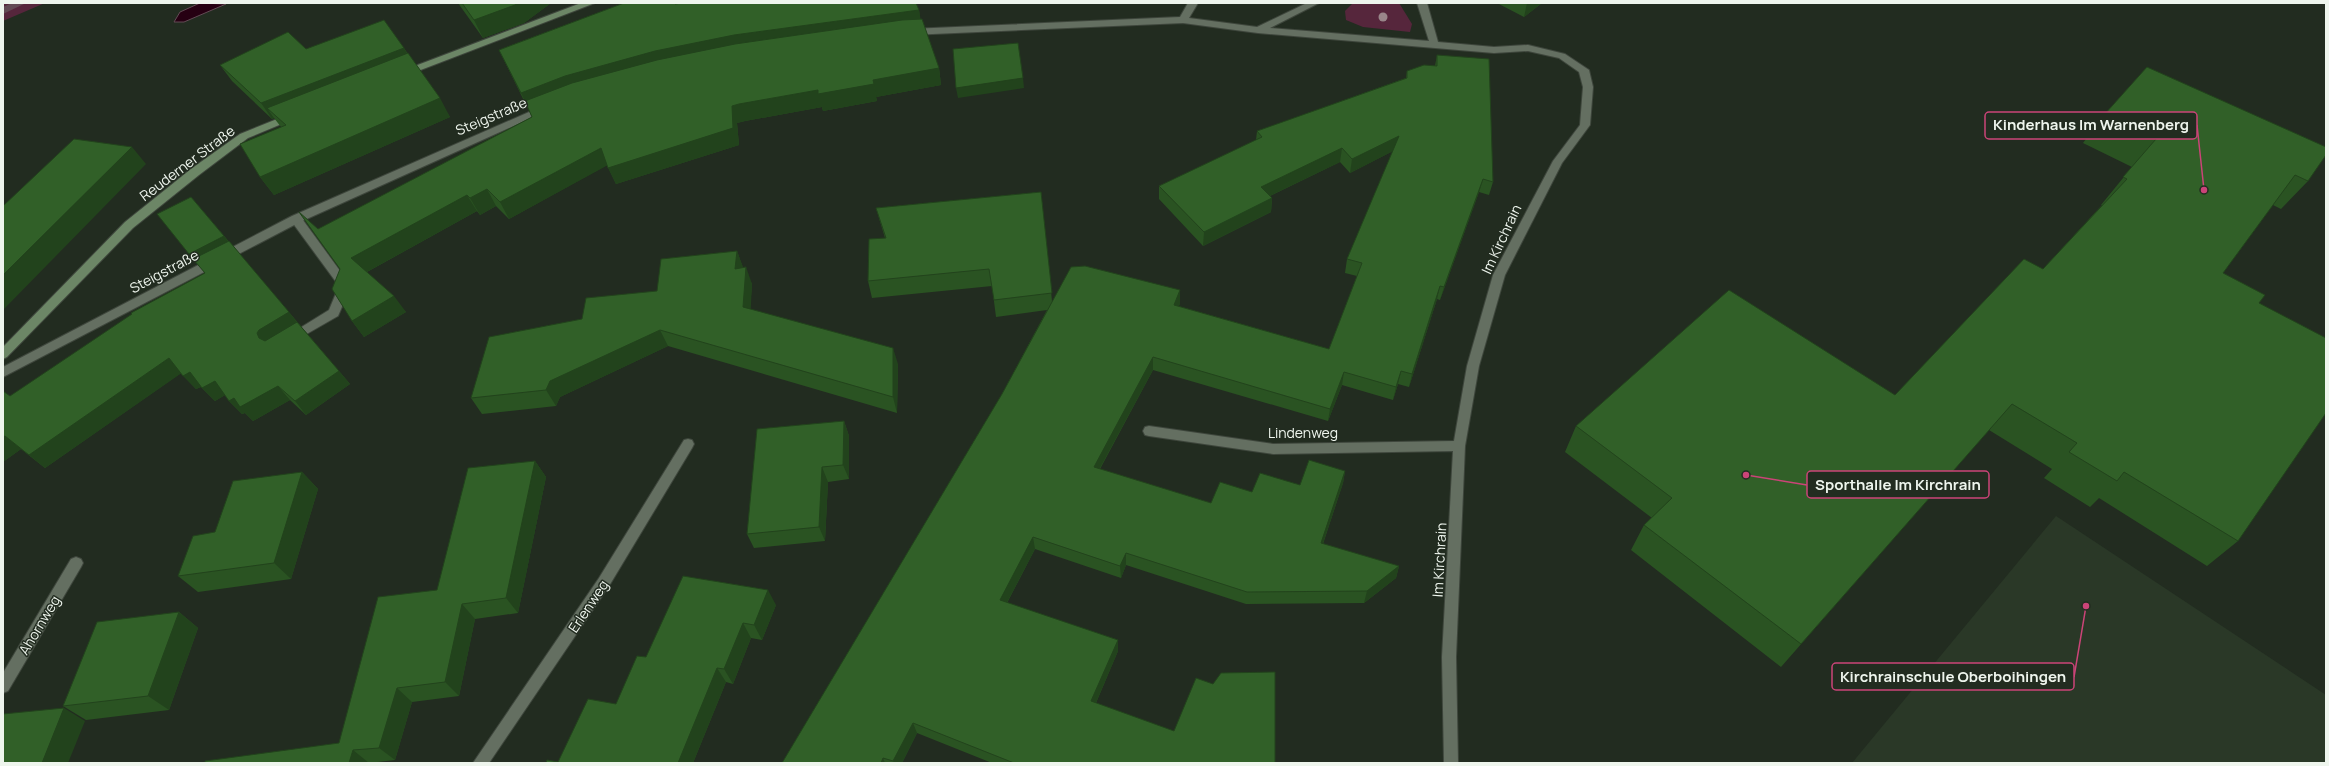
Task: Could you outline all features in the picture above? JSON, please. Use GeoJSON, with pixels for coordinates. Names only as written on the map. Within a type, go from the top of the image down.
{"type":"FeatureCollection","features":[{"type":"Feature","properties":{"kind":"street"},"geometry":{"type":"LineString","coordinates":[[395,76],[590,3]]}},
{"type":"Feature","properties":{"kind":"street"},"geometry":{"type":"LineString","coordinates":[[1183,20],[1193,3]]}},
{"type":"Feature","properties":{"kind":"street"},"geometry":{"type":"LineString","coordinates":[[898,33],[1183,20],[1258,30],[1314,3]]}},
{"type":"Feature","properties":{"kind":"street"},"geometry":{"type":"LineString","coordinates":[[1422,3],[1434,44]]}},
{"type":"Feature","properties":{"kind":"street","name":"Im Kirchrain"},"geometry":{"type":"LineString","coordinates":[[1258,30],[1494,50],[1528,48],[1562,56],[1584,70],[1588,87],[1585,124],[1558,162],[1537,199],[1499,275],[1474,366],[1459,446],[1449,657],[1451,763]]}},
{"type":"Feature","properties":{"kind":"street","name":"Steigstraße"},"geometry":{"type":"LineString","coordinates":[[3,372],[296,219],[501,126],[555,104]]}},
{"type":"Feature","properties":{"kind":"street","name":"Reuderner Straße"},"geometry":{"type":"LineString","coordinates":[[3,354],[129,226],[194,172],[244,136],[300,112]]}},
{"type":"Feature","properties":{"kind":"street"},"geometry":{"type":"LineString","coordinates":[[283,344],[334,313],[345,286],[296,219]]}},
{"type":"Feature","properties":{"kind":"street","name":"Lindenweg"},"geometry":{"type":"LineString","coordinates":[[1148,431],[1273,449],[1459,446]]}},
{"type":"Feature","properties":{"kind":"street","name":"Erlenweg"},"geometry":{"type":"LineString","coordinates":[[480,763],[604,582],[688,444]]}},
{"type":"Feature","properties":{"kind":"street","name":"Ahornweg"},"geometry":{"type":"LineString","coordinates":[[3,686],[76,563]]}},
{"type":"Feature","properties":{"kind":"shaded area"},"geometry":{"type":"Polygon","coordinates":[[[3,3],[45,3],[3,21],[3,3]]]}},
{"type":"Feature","properties":{"kind":"shaded area"},"geometry":{"type":"Polygon","coordinates":[[[200,3],[226,4],[184,22],[174,22],[180,12],[200,3]]]}},
{"type":"Feature","properties":{"kind":"shaded area"},"geometry":{"type":"Polygon","coordinates":[[[1353,3],[1399,3],[1412,24],[1410,32],[1363,27],[1346,20],[1345,11],[1353,3]]]}},
{"type":"Feature","properties":{"kind":"shaded area"},"geometry":{"type":"Polygon","coordinates":[[[2056,516],[2326,695],[2326,763],[1852,763],[2056,516]]]}},
{"type":"Feature","properties":{"kind":"building"},"geometry":{"type":"Polygon","coordinates":[[[462,3],[518,3],[474,20],[462,3]]]}},
{"type":"Feature","properties":{"kind":"building"},"geometry":{"type":"Polygon","coordinates":[[[624,3],[916,3],[919,10],[734,35],[655,51],[565,76],[521,93],[499,50],[624,3]]]}},
{"type":"Feature","properties":{"kind":"building"},"geometry":{"type":"Polygon","coordinates":[[[922,19],[939,68],[873,80],[874,84],[818,94],[818,90],[739,104],[732,106],[733,128],[608,168],[601,148],[500,202],[487,189],[470,198],[467,195],[351,258],[394,296],[352,321],[332,289],[340,269],[299,212],[318,229],[532,117],[525,101],[572,83],[657,60],[735,44],[902,20],[922,19]]]}},
{"type":"Feature","properties":{"kind":"building"},"geometry":{"type":"Polygon","coordinates":[[[384,20],[404,48],[261,103],[220,65],[288,32],[306,49],[384,20]]]}},
{"type":"Feature","properties":{"kind":"building"},"geometry":{"type":"Polygon","coordinates":[[[1018,43],[1023,78],[956,88],[953,49],[1018,43]]]}},
{"type":"Feature","properties":{"kind":"building"},"geometry":{"type":"Polygon","coordinates":[[[408,53],[440,98],[260,177],[240,144],[286,125],[267,108],[408,53]]]}},
{"type":"Feature","properties":{"kind":"building"},"geometry":{"type":"Polygon","coordinates":[[[1437,55],[1489,59],[1493,182],[1483,179],[1444,287],[1440,286],[1412,374],[1401,371],[1396,387],[1344,372],[1330,409],[1153,357],[1094,467],[1211,503],[1220,482],[1252,492],[1260,473],[1300,485],[1309,460],[1345,471],[1321,543],[1399,566],[1367,591],[1247,592],[1126,553],[1120,566],[1033,537],[1000,600],[1118,640],[1091,701],[1174,731],[1196,678],[1213,684],[1221,673],[1275,672],[1276,763],[1014,763],[913,723],[893,761],[883,758],[881,763],[782,763],[1002,394],[1071,267],[1085,266],[1180,290],[1174,305],[1329,349],[1362,263],[1347,259],[1399,136],[1352,159],[1342,148],[1261,187],[1272,198],[1204,232],[1159,186],[1262,137],[1257,131],[1407,78],[1407,71],[1424,65],[1437,66],[1437,55]]]}},
{"type":"Feature","properties":{"kind":"building"},"geometry":{"type":"Polygon","coordinates":[[[2147,67],[2326,147],[2326,155],[2308,181],[2295,175],[2223,273],[2265,295],[2259,303],[2326,338],[2326,413],[2238,541],[2124,472],[2117,481],[2069,452],[2077,443],[2012,404],[1801,644],[1644,525],[1672,498],[1576,426],[1729,290],[1895,395],[2024,259],[2043,269],[2127,179],[2123,177],[2156,139],[2104,115],[2147,67]]]}},
{"type":"Feature","properties":{"kind":"building"},"geometry":{"type":"Polygon","coordinates":[[[74,139],[132,147],[3,275],[3,206],[74,139]]]}},
{"type":"Feature","properties":{"kind":"building"},"geometry":{"type":"Polygon","coordinates":[[[1041,192],[1052,293],[994,300],[989,269],[868,281],[869,239],[886,238],[876,208],[1041,192]]]}},
{"type":"Feature","properties":{"kind":"building"},"geometry":{"type":"Polygon","coordinates":[[[191,197],[224,236],[189,254],[157,214],[191,197]]]}},
{"type":"Feature","properties":{"kind":"building"},"geometry":{"type":"Polygon","coordinates":[[[229,241],[289,312],[259,330],[257,333],[259,338],[265,341],[297,322],[339,371],[295,401],[278,386],[240,407],[234,398],[229,401],[215,381],[202,388],[190,372],[183,376],[169,358],[29,455],[5,436],[3,437],[3,391],[10,396],[132,314],[131,313],[205,273],[193,259],[229,241]]]}},
{"type":"Feature","properties":{"kind":"building"},"geometry":{"type":"Polygon","coordinates":[[[737,251],[735,269],[746,267],[743,307],[893,348],[893,397],[660,330],[550,381],[546,390],[471,398],[489,337],[582,319],[586,298],[657,291],[661,259],[737,251]]]}},
{"type":"Feature","properties":{"kind":"building"},"geometry":{"type":"Polygon","coordinates":[[[844,421],[843,465],[822,467],[819,527],[747,534],[757,429],[844,421]]]}},
{"type":"Feature","properties":{"kind":"building"},"geometry":{"type":"Polygon","coordinates":[[[535,461],[506,598],[462,604],[445,682],[397,688],[379,748],[353,750],[349,763],[205,763],[205,761],[339,743],[378,597],[437,590],[468,468],[535,461]]]}},
{"type":"Feature","properties":{"kind":"building"},"geometry":{"type":"Polygon","coordinates":[[[302,472],[274,563],[178,576],[193,536],[215,532],[233,481],[302,472]]]}},
{"type":"Feature","properties":{"kind":"building"},"geometry":{"type":"Polygon","coordinates":[[[683,576],[768,590],[754,625],[743,623],[724,669],[717,668],[678,763],[546,763],[547,760],[558,762],[588,699],[616,704],[637,656],[646,657],[683,576]]]}},
{"type":"Feature","properties":{"kind":"building"},"geometry":{"type":"Polygon","coordinates":[[[179,612],[148,696],[63,706],[97,622],[179,612]]]}},
{"type":"Feature","properties":{"kind":"building"},"geometry":{"type":"Polygon","coordinates":[[[64,708],[42,763],[3,763],[3,714],[64,708]]]}},
{"type":"Feature","properties":{"kind":"waterway"},"geometry":{"type":"LineString","coordinates":[[3,11],[21,3]]}},
{"type":"Feature","properties":{"kind":"place","name":"Kinderhaus Im Warnenberg"},"geometry":{"type":"Point","coordinates":[2204,190]}},
{"type":"Feature","properties":{"kind":"place","name":"Sporthalle Im Kirchrain"},"geometry":{"type":"Point","coordinates":[1746,475]}},
{"type":"Feature","properties":{"kind":"place","name":"Kirchrainschule Oberboihingen"},"geometry":{"type":"Point","coordinates":[2086,606]}}]}
